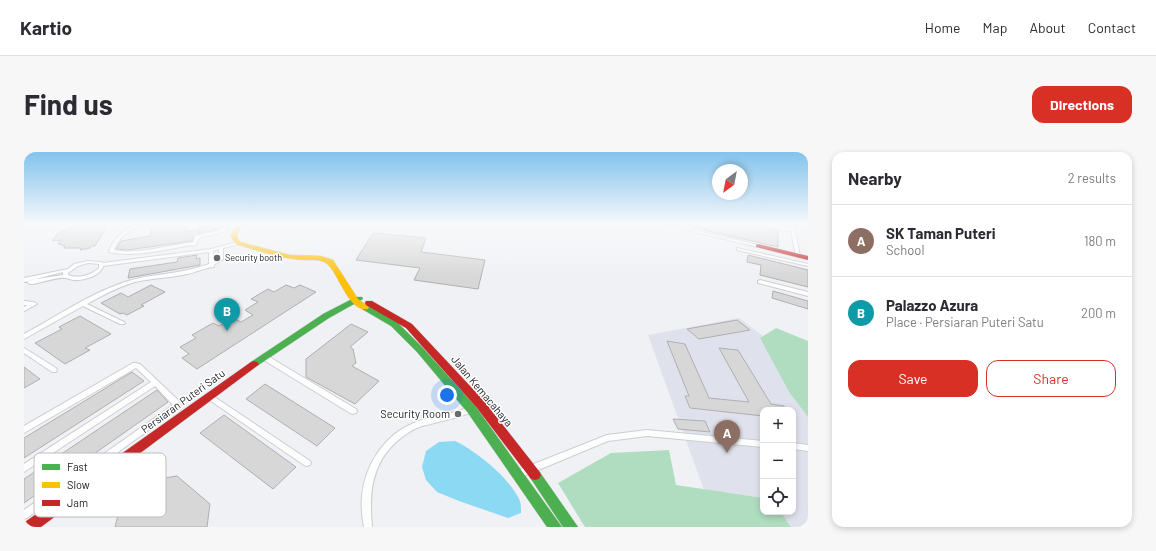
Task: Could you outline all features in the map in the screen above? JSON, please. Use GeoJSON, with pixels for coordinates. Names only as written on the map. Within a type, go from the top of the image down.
{"type":"FeatureCollection","features":[{"type":"Feature","properties":{"kind":"street"},"geometry":{"type":"LineString","coordinates":[[113,242],[111,251],[117,252],[139,251],[191,242]]}},
{"type":"Feature","properties":{"kind":"street"},"geometry":{"type":"LineString","coordinates":[[194,242],[194,252]]}},
{"type":"Feature","properties":{"kind":"street"},"geometry":{"type":"LineString","coordinates":[[743,242],[808,257]]}},
{"type":"Feature","properties":{"kind":"street"},"geometry":{"type":"LineString","coordinates":[[796,242],[798,255]]}},
{"type":"Feature","properties":{"kind":"street"},"geometry":{"type":"LineString","coordinates":[[24,281],[34,282],[66,273],[76,265],[88,262],[98,262],[102,265],[211,250],[238,243]]}},
{"type":"Feature","properties":{"kind":"street","name":"Jalan Kemacahaya"},"geometry":{"type":"LineString","coordinates":[[238,243],[291,257],[326,259],[330,262],[356,298],[394,324],[420,350],[472,410],[519,474],[555,527]]}},
{"type":"Feature","properties":{"kind":"street"},"geometry":{"type":"LineString","coordinates":[[182,244],[182,254]]}},
{"type":"Feature","properties":{"kind":"street"},"geometry":{"type":"LineString","coordinates":[[24,338],[84,304],[125,284],[200,270],[212,266],[221,259],[221,248]]}},
{"type":"Feature","properties":{"kind":"street"},"geometry":{"type":"LineString","coordinates":[[739,249],[808,265]]}},
{"type":"Feature","properties":{"kind":"street"},"geometry":{"type":"LineString","coordinates":[[211,250],[212,266]]}},
{"type":"Feature","properties":{"kind":"street"},"geometry":{"type":"LineString","coordinates":[[66,273],[72,278],[83,277],[95,273],[101,268],[102,265]]}},
{"type":"Feature","properties":{"kind":"street"},"geometry":{"type":"LineString","coordinates":[[24,281],[66,273]]}},
{"type":"Feature","properties":{"kind":"street"},"geometry":{"type":"LineString","coordinates":[[760,282],[808,294]]}},
{"type":"Feature","properties":{"kind":"street","name":"Jalan Kemacahaya"},"geometry":{"type":"LineString","coordinates":[[356,298],[409,326],[481,405],[530,469],[571,527]]}},
{"type":"Feature","properties":{"kind":"street","name":"Persiaran Puteri Satu"},"geometry":{"type":"LineString","coordinates":[[132,453],[264,357],[356,298]]}},
{"type":"Feature","properties":{"kind":"street"},"geometry":{"type":"LineString","coordinates":[[24,303],[34,304],[24,309]]}},
{"type":"Feature","properties":{"kind":"street"},"geometry":{"type":"LineString","coordinates":[[84,304],[122,323]]}},
{"type":"Feature","properties":{"kind":"street"},"geometry":{"type":"LineString","coordinates":[[24,350],[54,370]]}},
{"type":"Feature","properties":{"kind":"street"},"geometry":{"type":"LineString","coordinates":[[264,357],[353,411]]}},
{"type":"Feature","properties":{"kind":"street"},"geometry":{"type":"LineString","coordinates":[[24,430],[135,365],[138,366],[177,403],[177,406],[175,409],[112,453]]}},
{"type":"Feature","properties":{"kind":"street"},"geometry":{"type":"LineString","coordinates":[[47,453],[155,382]]}},
{"type":"Feature","properties":{"kind":"street"},"geometry":{"type":"LineString","coordinates":[[210,397],[307,463]]}},
{"type":"Feature","properties":{"kind":"street"},"geometry":{"type":"LineString","coordinates":[[368,527],[365,509],[369,474],[380,454],[394,439],[414,425],[472,410],[481,405]]}},
{"type":"Feature","properties":{"kind":"street"},"geometry":{"type":"LineString","coordinates":[[519,474],[607,438],[647,433],[760,444]]}},
{"type":"Feature","properties":{"kind":"street"},"geometry":{"type":"LineString","coordinates":[[796,446],[808,448]]}},
{"type":"Feature","properties":{"kind":"street"},"geometry":{"type":"LineString","coordinates":[[24,468],[34,461]]}},
{"type":"Feature","properties":{"kind":"street"},"geometry":{"type":"LineString","coordinates":[[24,515],[34,508]]}},
{"type":"Feature","properties":{"kind":"street","name":"Persiaran Puteri Satu"},"geometry":{"type":"LineString","coordinates":[[30,527],[44,517]]}},
{"type":"Feature","properties":{"kind":"shaded area"},"geometry":{"type":"Polygon","coordinates":[[[739,318],[763,336],[760,338],[789,392],[808,417],[808,527],[791,527],[783,515],[796,515],[796,407],[760,407],[760,498],[704,490],[648,335],[739,318]]]}},
{"type":"Feature","properties":{"kind":"green space"},"geometry":{"type":"Polygon","coordinates":[[[776,328],[808,341],[808,417],[789,392],[760,338],[776,328]]]}},
{"type":"Feature","properties":{"kind":"green space"},"geometry":{"type":"Polygon","coordinates":[[[669,450],[676,485],[760,498],[760,515],[783,515],[791,527],[585,527],[558,483],[611,453],[669,450]]]}},
{"type":"Feature","properties":{"kind":"water"},"geometry":{"type":"Polygon","coordinates":[[[455,441],[482,458],[509,483],[520,501],[521,513],[508,518],[459,501],[437,492],[426,480],[422,467],[426,451],[439,442],[455,441]]]}},
{"type":"Feature","properties":{"kind":"building"},"geometry":{"type":"Polygon","coordinates":[[[59,242],[97,242],[95,246],[80,250],[81,248],[64,248],[65,246],[58,244],[59,242]]]}},
{"type":"Feature","properties":{"kind":"building"},"geometry":{"type":"Polygon","coordinates":[[[120,242],[181,242],[127,250],[116,249],[120,242]]]}},
{"type":"Feature","properties":{"kind":"building"},"geometry":{"type":"Polygon","coordinates":[[[367,242],[424,242],[421,252],[485,260],[478,289],[414,280],[420,268],[356,260],[367,242]]]}},
{"type":"Feature","properties":{"kind":"building"},"geometry":{"type":"Polygon","coordinates":[[[758,242],[778,242],[778,247],[758,242]]]}},
{"type":"Feature","properties":{"kind":"building"},"geometry":{"type":"Polygon","coordinates":[[[197,255],[196,259],[200,258],[200,265],[128,278],[130,269],[177,262],[178,258],[197,255]]]}},
{"type":"Feature","properties":{"kind":"building"},"geometry":{"type":"Polygon","coordinates":[[[748,255],[808,270],[808,287],[760,275],[761,265],[747,262],[748,255]]]}},
{"type":"Feature","properties":{"kind":"building"},"geometry":{"type":"Polygon","coordinates":[[[151,285],[165,292],[141,305],[144,306],[127,315],[123,313],[120,314],[101,303],[121,293],[128,297],[151,285]]]}},
{"type":"Feature","properties":{"kind":"building"},"geometry":{"type":"Polygon","coordinates":[[[286,285],[294,288],[300,285],[316,292],[197,369],[182,358],[189,354],[180,347],[196,338],[192,335],[213,323],[219,326],[233,318],[241,322],[253,315],[245,310],[258,302],[251,299],[268,289],[274,292],[286,285]]]}},
{"type":"Feature","properties":{"kind":"building"},"geometry":{"type":"Polygon","coordinates":[[[773,291],[808,301],[808,309],[772,298],[773,291]]]}},
{"type":"Feature","properties":{"kind":"building"},"geometry":{"type":"Polygon","coordinates":[[[80,316],[111,334],[85,348],[90,350],[65,364],[35,343],[62,329],[59,327],[80,316]]]}},
{"type":"Feature","properties":{"kind":"building"},"geometry":{"type":"Polygon","coordinates":[[[737,320],[750,330],[699,339],[687,329],[737,320]]]}},
{"type":"Feature","properties":{"kind":"building"},"geometry":{"type":"Polygon","coordinates":[[[351,324],[368,332],[350,347],[353,349],[356,363],[352,366],[379,381],[355,404],[306,377],[306,359],[351,324]]]}},
{"type":"Feature","properties":{"kind":"building"},"geometry":{"type":"Polygon","coordinates":[[[667,341],[685,344],[709,398],[749,402],[719,348],[738,350],[771,404],[784,407],[760,407],[760,416],[690,408],[685,396],[689,396],[667,341]]]}},
{"type":"Feature","properties":{"kind":"building"},"geometry":{"type":"Polygon","coordinates":[[[24,367],[40,379],[24,388],[24,367]]]}},
{"type":"Feature","properties":{"kind":"building"},"geometry":{"type":"Polygon","coordinates":[[[132,372],[144,381],[24,458],[24,438],[132,372]]]}},
{"type":"Feature","properties":{"kind":"building"},"geometry":{"type":"Polygon","coordinates":[[[265,384],[335,428],[317,446],[246,399],[265,384]]]}},
{"type":"Feature","properties":{"kind":"building"},"geometry":{"type":"Polygon","coordinates":[[[157,390],[168,402],[95,453],[63,453],[157,390]]]}},
{"type":"Feature","properties":{"kind":"building"},"geometry":{"type":"Polygon","coordinates":[[[224,415],[296,467],[273,489],[200,433],[224,415]]]}},
{"type":"Feature","properties":{"kind":"building"},"geometry":{"type":"Polygon","coordinates":[[[673,419],[705,421],[710,432],[678,429],[673,419]]]}},
{"type":"Feature","properties":{"kind":"building"},"geometry":{"type":"Polygon","coordinates":[[[34,472],[34,496],[24,503],[24,479],[34,472]]]}},
{"type":"Feature","properties":{"kind":"building"},"geometry":{"type":"Polygon","coordinates":[[[177,476],[210,504],[207,527],[115,527],[118,517],[166,517],[166,478],[177,476]]]}},
{"type":"Feature","properties":{"kind":"traffic: fast"},"geometry":{"type":"LineString","coordinates":[[254,364],[326,316],[359,299]]}},
{"type":"Feature","properties":{"kind":"traffic: fast"},"geometry":{"type":"LineString","coordinates":[[365,307],[394,324],[420,350],[472,410],[555,527]]}},
{"type":"Feature","properties":{"kind":"traffic: fast"},"geometry":{"type":"LineString","coordinates":[[535,475],[571,527]]}},
{"type":"Feature","properties":{"kind":"traffic: slow"},"geometry":{"type":"LineString","coordinates":[[238,242],[281,255],[291,257],[321,258],[330,262],[355,301],[365,307]]}},
{"type":"Feature","properties":{"kind":"traffic: jam"},"geometry":{"type":"LineString","coordinates":[[758,246],[808,258]]}},
{"type":"Feature","properties":{"kind":"traffic: jam"},"geometry":{"type":"LineString","coordinates":[[369,303],[409,326],[481,405],[535,475]]}},
{"type":"Feature","properties":{"kind":"traffic: jam"},"geometry":{"type":"LineString","coordinates":[[132,453],[254,364]]}},
{"type":"Feature","properties":{"kind":"traffic: jam"},"geometry":{"type":"LineString","coordinates":[[30,527],[44,517]]}},
{"type":"Feature","properties":{"kind":"place","name":"Security booth"},"geometry":{"type":"Point","coordinates":[217,258]}},
{"type":"Feature","properties":{"kind":"place","name":"Palazzo Azura"},"geometry":{"type":"Point","coordinates":[227,331]}},
{"type":"Feature","properties":{"kind":"place","name":"Security Room"},"geometry":{"type":"Point","coordinates":[458,414]}},
{"type":"Feature","properties":{"kind":"place","name":"SK Taman Puteri"},"geometry":{"type":"Point","coordinates":[727,453]}}]}
